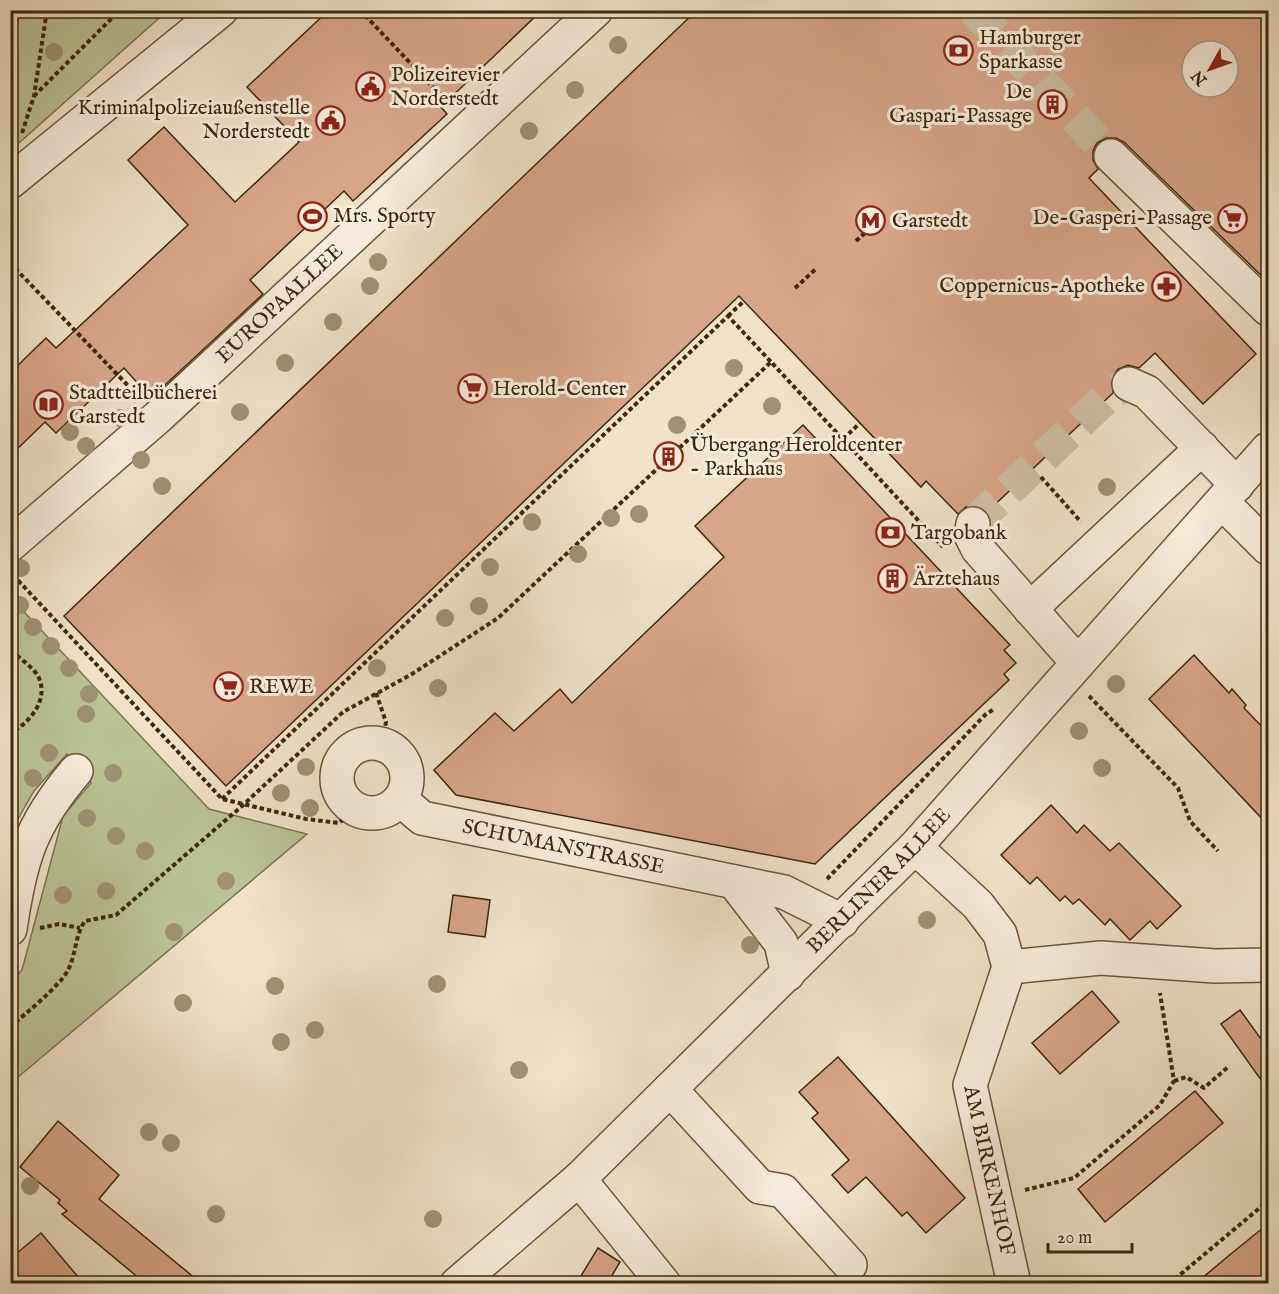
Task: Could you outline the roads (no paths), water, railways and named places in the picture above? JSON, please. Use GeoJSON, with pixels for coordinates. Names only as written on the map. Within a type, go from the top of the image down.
{"type":"FeatureCollection","features":[{"type":"Feature","properties":{"kind":"street"},"geometry":{"type":"LineString","coordinates":[[10,182],[220,10]]}},
{"type":"Feature","properties":{"kind":"street","name":"EUROPAALLEE"},"geometry":{"type":"LineString","coordinates":[[10,545],[158,417],[596,10]]}},
{"type":"Feature","properties":{"kind":"street"},"geometry":{"type":"LineString","coordinates":[[1111,156],[1269,309]]}},
{"type":"Feature","properties":{"kind":"street"},"geometry":{"type":"LineString","coordinates":[[1129,384],[1147,392],[1202,448],[1230,494],[1269,548]]}},
{"type":"Feature","properties":{"kind":"street"},"geometry":{"type":"LineString","coordinates":[[1030,609],[1202,448]]}},
{"type":"Feature","properties":{"kind":"street","name":"BERLINER ALLEE"},"geometry":{"type":"LineString","coordinates":[[457,1284],[579,1179],[915,847],[1269,449]]}},
{"type":"Feature","properties":{"kind":"street"},"geometry":{"type":"LineString","coordinates":[[973,524],[971,535],[978,549],[1030,609],[1072,668]]}},
{"type":"Feature","properties":{"kind":"street"},"geometry":{"type":"LineString","coordinates":[[365,743],[382,744],[397,752],[406,767],[408,784],[401,800],[388,811],[379,813],[371,814],[354,810],[342,798],[336,781],[339,764],[349,750],[365,743]]}},
{"type":"Feature","properties":{"kind":"street"},"geometry":{"type":"LineString","coordinates":[[20,929],[22,862],[36,827],[50,802],[76,771]]}},
{"type":"Feature","properties":{"kind":"street","name":"SCHUMANSTRASSE"},"geometry":{"type":"LineString","coordinates":[[401,800],[422,819],[784,892],[842,921]]}},
{"type":"Feature","properties":{"kind":"street"},"geometry":{"type":"LineString","coordinates":[[915,847],[978,905],[1000,934],[1009,967],[1101,958],[1269,965]]}},
{"type":"Feature","properties":{"kind":"street"},"geometry":{"type":"LineString","coordinates":[[734,882],[781,943],[788,974]]}},
{"type":"Feature","properties":{"kind":"street","name":"AM BIRKENHOF"},"geometry":{"type":"LineString","coordinates":[[1009,967],[970,1085],[1014,1284]]}},
{"type":"Feature","properties":{"kind":"street"},"geometry":{"type":"LineString","coordinates":[[670,1089],[760,1187],[783,1191],[850,1265]]}},
{"type":"Feature","properties":{"kind":"street"},"geometry":{"type":"LineString","coordinates":[[579,1179],[663,1284]]}},
{"type":"Feature","properties":{"kind":"tunnel"},"geometry":{"type":"LineString","coordinates":[[974,10],[1111,156]]}},
{"type":"Feature","properties":{"kind":"tunnel"},"geometry":{"type":"LineString","coordinates":[[973,524],[1112,392],[1129,384]]}},
{"type":"Feature","properties":{"kind":"place","name":"Hamburger Sparkasse"},"geometry":{"type":"Point","coordinates":[958,50]}},
{"type":"Feature","properties":{"kind":"place","name":"Polizeirevier Norderstedt"},"geometry":{"type":"Point","coordinates":[370,87]}},
{"type":"Feature","properties":{"kind":"place","name":"De Gaspari-Passage"},"geometry":{"type":"Point","coordinates":[1053,104]}},
{"type":"Feature","properties":{"kind":"place","name":"Kriminalpolizeiaußenstelle Norderstedt"},"geometry":{"type":"Point","coordinates":[331,120]}},
{"type":"Feature","properties":{"kind":"place","name":"Mrs. Sporty"},"geometry":{"type":"Point","coordinates":[312,216]}},
{"type":"Feature","properties":{"kind":"place","name":"De-Gasperi-Passage"},"geometry":{"type":"Point","coordinates":[1233,218]}},
{"type":"Feature","properties":{"kind":"place","name":"Garstedt"},"geometry":{"type":"Point","coordinates":[871,221]}},
{"type":"Feature","properties":{"kind":"place","name":"Coppernicus-Apotheke"},"geometry":{"type":"Point","coordinates":[1166,286]}},
{"type":"Feature","properties":{"kind":"place","name":"Herold-Center"},"geometry":{"type":"Point","coordinates":[472,389]}},
{"type":"Feature","properties":{"kind":"place","name":"Stadtteilbücherei Garstedt"},"geometry":{"type":"Point","coordinates":[48,405]}},
{"type":"Feature","properties":{"kind":"place","name":"Übergang Heroldcenter - Parkhaus"},"geometry":{"type":"Point","coordinates":[669,457]}},
{"type":"Feature","properties":{"kind":"place","name":"Targobank"},"geometry":{"type":"Point","coordinates":[890,533]}},
{"type":"Feature","properties":{"kind":"place","name":"Ärztehaus"},"geometry":{"type":"Point","coordinates":[892,579]}},
{"type":"Feature","properties":{"kind":"place","name":"REWE"},"geometry":{"type":"Point","coordinates":[228,687]}}]}
